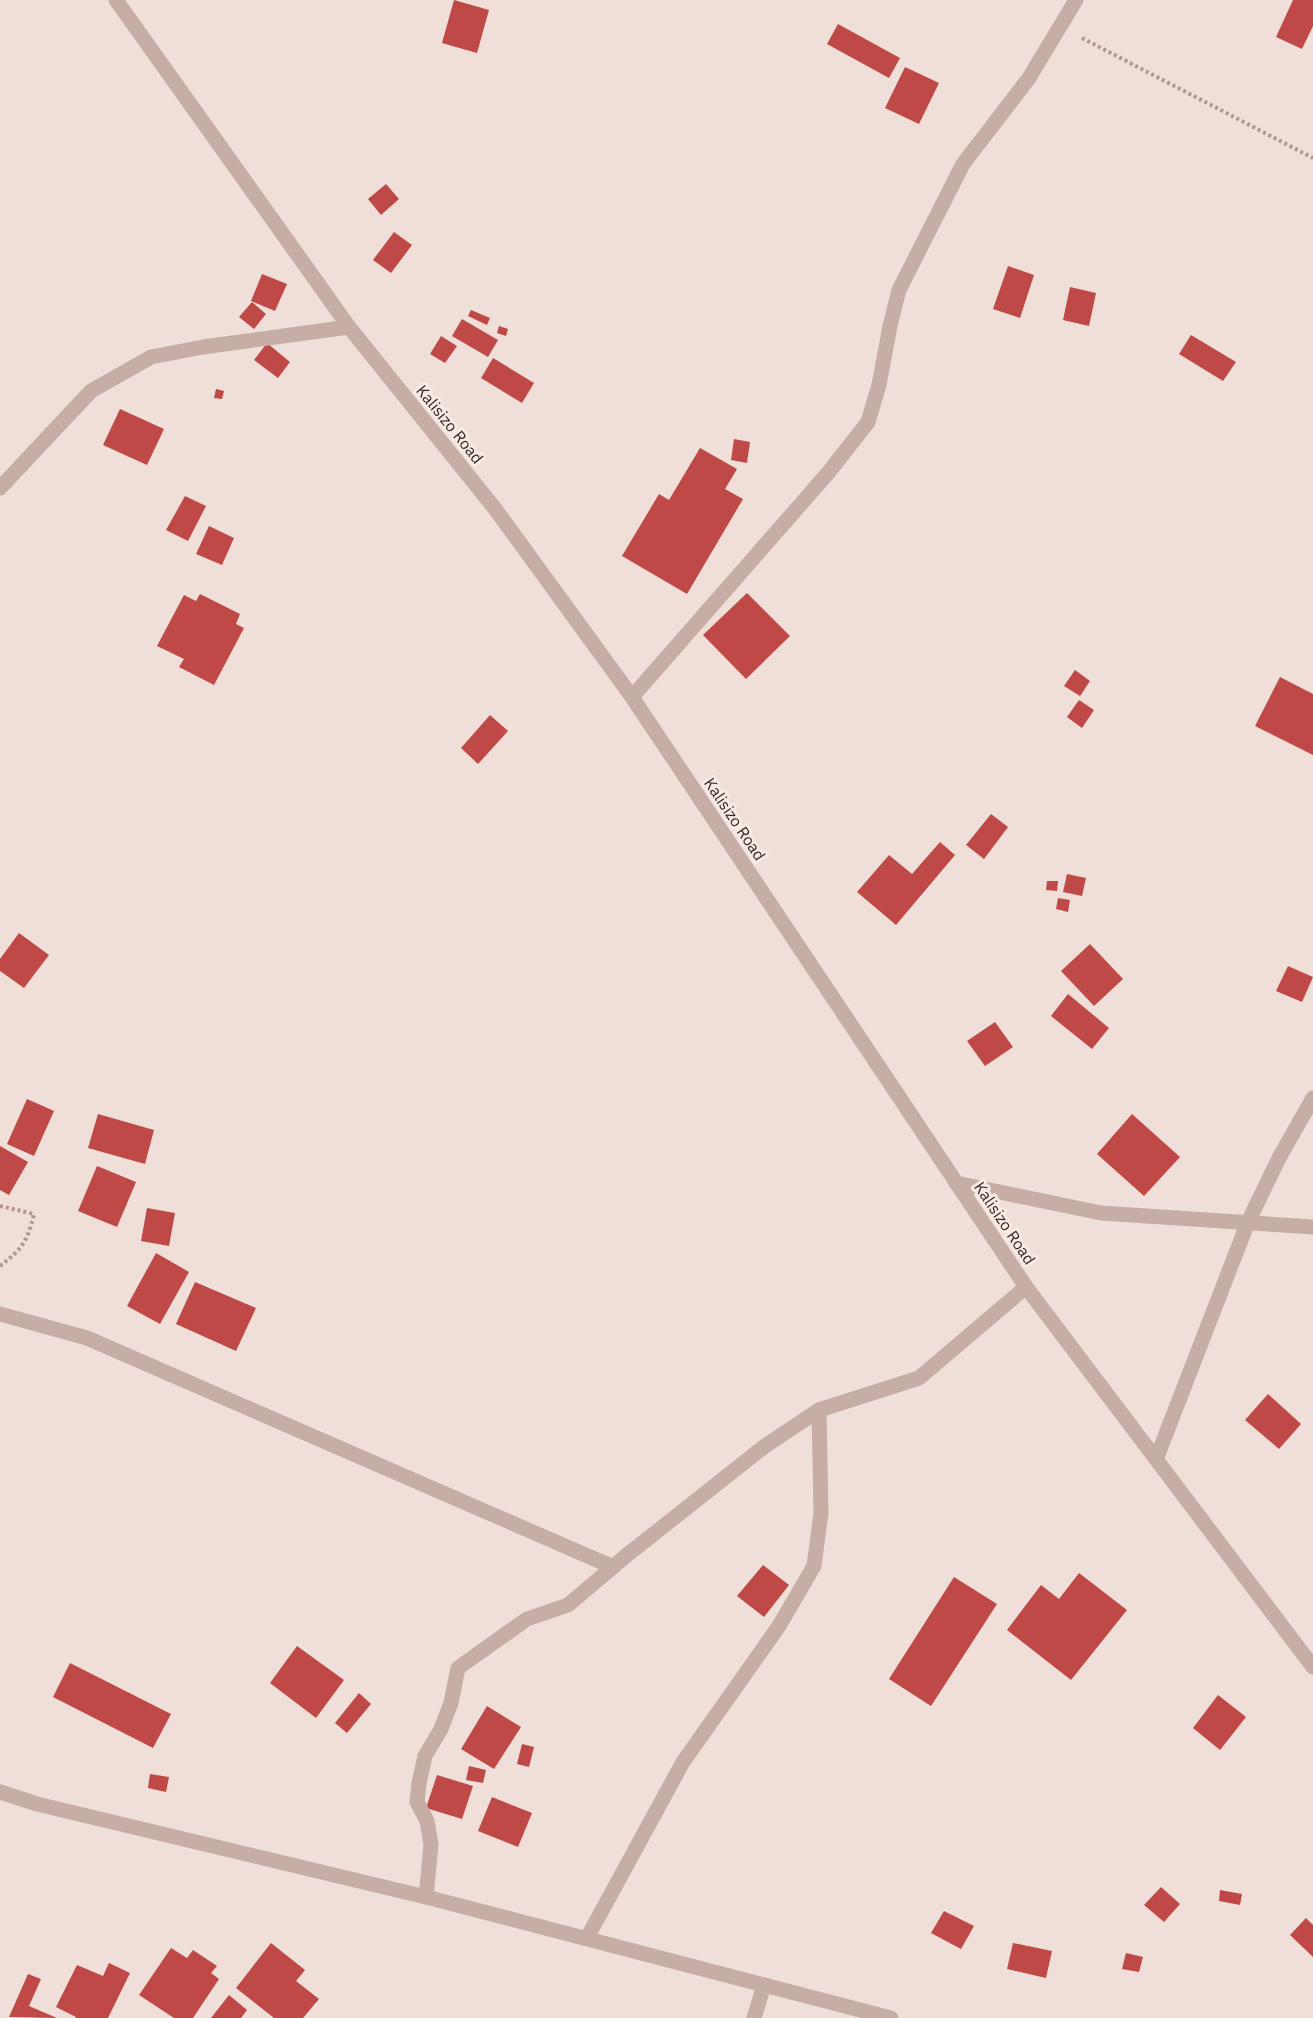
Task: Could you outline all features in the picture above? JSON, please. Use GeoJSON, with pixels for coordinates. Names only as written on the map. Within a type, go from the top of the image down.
{"type":"FeatureCollection","features":[{"type":"Feature","properties":{"kind":"street","name":"Kalisizo Road"},"geometry":{"type":"LineString","coordinates":[[116,0],[350,327],[496,510],[632,697],[1026,1287],[1313,1667]]}},
{"type":"Feature","properties":{"kind":"street"},"geometry":{"type":"LineString","coordinates":[[632,697],[828,473],[868,422],[879,385],[899,290],[963,164],[1029,78],[1076,0]]}},
{"type":"Feature","properties":{"kind":"street"},"geometry":{"type":"LineString","coordinates":[[0,488],[91,391],[151,357],[203,347],[350,327]]}},
{"type":"Feature","properties":{"kind":"street"},"geometry":{"type":"LineString","coordinates":[[1156,1457],[1248,1222],[1279,1158],[1313,1098]]}},
{"type":"Feature","properties":{"kind":"street"},"geometry":{"type":"LineString","coordinates":[[957,1183],[1101,1213],[1313,1227]]}},
{"type":"Feature","properties":{"kind":"street"},"geometry":{"type":"LineString","coordinates":[[426,1897],[431,1845],[427,1821],[417,1802],[419,1782],[424,1756],[441,1729],[451,1703],[458,1668],[527,1619],[568,1605],[765,1446],[819,1410],[919,1378],[1026,1287]]}},
{"type":"Feature","properties":{"kind":"street"},"geometry":{"type":"LineString","coordinates":[[0,1314],[87,1338],[613,1567]]}},
{"type":"Feature","properties":{"kind":"street"},"geometry":{"type":"LineString","coordinates":[[587,1938],[683,1762],[779,1626],[814,1566],[821,1513],[819,1410]]}},
{"type":"Feature","properties":{"kind":"street"},"geometry":{"type":"LineString","coordinates":[[0,1792],[37,1804],[426,1897],[891,2018]]}},
{"type":"Feature","properties":{"kind":"street"},"geometry":{"type":"LineString","coordinates":[[754,2018],[764,1985]]}},
{"type":"Feature","properties":{"kind":"path"},"geometry":{"type":"LineString","coordinates":[[1060,27],[1313,158]]}},
{"type":"Feature","properties":{"kind":"path"},"geometry":{"type":"LineString","coordinates":[[0,1206],[34,1214],[28,1238],[14,1255],[0,1266]]}},
{"type":"Feature","properties":{"kind":"building"},"geometry":{"type":"Polygon","coordinates":[[[454,0],[489,10],[477,53],[442,43],[454,0]]]}},
{"type":"Feature","properties":{"kind":"building"},"geometry":{"type":"Polygon","coordinates":[[[1293,0],[1313,0],[1313,26],[1302,49],[1276,37],[1293,0]]]}},
{"type":"Feature","properties":{"kind":"building"},"geometry":{"type":"Polygon","coordinates":[[[838,24],[900,58],[889,78],[827,44],[838,24]]]}},
{"type":"Feature","properties":{"kind":"building"},"geometry":{"type":"Polygon","coordinates":[[[905,67],[939,83],[919,124],[885,108],[905,67]]]}},
{"type":"Feature","properties":{"kind":"building"},"geometry":{"type":"Polygon","coordinates":[[[386,184],[399,199],[381,215],[368,199],[386,184]]]}},
{"type":"Feature","properties":{"kind":"building"},"geometry":{"type":"Polygon","coordinates":[[[394,232],[412,245],[391,273],[373,260],[394,232]]]}},
{"type":"Feature","properties":{"kind":"building"},"geometry":{"type":"Polygon","coordinates":[[[1008,266],[1034,275],[1020,318],[993,309],[1008,266]]]}},
{"type":"Feature","properties":{"kind":"building"},"geometry":{"type":"Polygon","coordinates":[[[262,274],[287,284],[275,311],[251,301],[262,274]]]}},
{"type":"Feature","properties":{"kind":"building"},"geometry":{"type":"Polygon","coordinates":[[[1070,287],[1096,293],[1089,326],[1063,320],[1070,287]]]}},
{"type":"Feature","properties":{"kind":"building"},"geometry":{"type":"Polygon","coordinates":[[[252,302],[266,314],[254,329],[239,317],[252,302]]]}},
{"type":"Feature","properties":{"kind":"building"},"geometry":{"type":"Polygon","coordinates":[[[471,310],[490,318],[487,325],[468,316],[471,310]]]}},
{"type":"Feature","properties":{"kind":"building"},"geometry":{"type":"Polygon","coordinates":[[[462,319],[498,340],[488,357],[452,336],[462,319]]]}},
{"type":"Feature","properties":{"kind":"building"},"geometry":{"type":"Polygon","coordinates":[[[499,326],[508,329],[506,336],[497,333],[499,326]]]}},
{"type":"Feature","properties":{"kind":"building"},"geometry":{"type":"Polygon","coordinates":[[[1191,335],[1236,362],[1223,381],[1179,354],[1191,335]]]}},
{"type":"Feature","properties":{"kind":"building"},"geometry":{"type":"Polygon","coordinates":[[[441,336],[457,346],[445,363],[430,354],[441,336]]]}},
{"type":"Feature","properties":{"kind":"building"},"geometry":{"type":"Polygon","coordinates":[[[267,343],[290,362],[278,378],[254,360],[267,343]]]}},
{"type":"Feature","properties":{"kind":"building"},"geometry":{"type":"Polygon","coordinates":[[[493,358],[534,383],[522,403],[481,378],[493,358]]]}},
{"type":"Feature","properties":{"kind":"building"},"geometry":{"type":"Polygon","coordinates":[[[216,389],[224,391],[222,399],[214,398],[216,389]]]}},
{"type":"Feature","properties":{"kind":"building"},"geometry":{"type":"Polygon","coordinates":[[[120,409],[164,429],[147,465],[103,445],[120,409]]]}},
{"type":"Feature","properties":{"kind":"building"},"geometry":{"type":"Polygon","coordinates":[[[734,439],[750,442],[747,463],[731,460],[734,439]]]}},
{"type":"Feature","properties":{"kind":"building"},"geometry":{"type":"Polygon","coordinates":[[[700,448],[737,469],[725,489],[743,499],[687,594],[622,556],[659,494],[669,500],[700,448]]]}},
{"type":"Feature","properties":{"kind":"building"},"geometry":{"type":"Polygon","coordinates":[[[185,496],[206,506],[188,541],[166,530],[185,496]]]}},
{"type":"Feature","properties":{"kind":"building"},"geometry":{"type":"Polygon","coordinates":[[[209,526],[234,538],[222,565],[196,554],[209,526]]]}},
{"type":"Feature","properties":{"kind":"building"},"geometry":{"type":"Polygon","coordinates":[[[747,593],[790,636],[746,679],[703,635],[747,593]]]}},
{"type":"Feature","properties":{"kind":"building"},"geometry":{"type":"Polygon","coordinates":[[[200,594],[240,614],[236,624],[244,628],[214,685],[179,667],[184,659],[157,646],[184,595],[196,601],[200,594]]]}},
{"type":"Feature","properties":{"kind":"building"},"geometry":{"type":"Polygon","coordinates":[[[1075,670],[1090,681],[1080,696],[1064,686],[1075,670]]]}},
{"type":"Feature","properties":{"kind":"building"},"geometry":{"type":"Polygon","coordinates":[[[1280,677],[1313,694],[1313,755],[1255,726],[1280,677]]]}},
{"type":"Feature","properties":{"kind":"building"},"geometry":{"type":"Polygon","coordinates":[[[1079,700],[1094,710],[1082,728],[1067,717],[1079,700]]]}},
{"type":"Feature","properties":{"kind":"building"},"geometry":{"type":"Polygon","coordinates":[[[490,715],[508,731],[478,764],[461,748],[490,715]]]}},
{"type":"Feature","properties":{"kind":"building"},"geometry":{"type":"Polygon","coordinates":[[[991,814],[1008,827],[984,859],[966,845],[991,814]]]}},
{"type":"Feature","properties":{"kind":"building"},"geometry":{"type":"Polygon","coordinates":[[[940,842],[955,855],[896,925],[857,892],[889,855],[912,874],[940,842]]]}},
{"type":"Feature","properties":{"kind":"building"},"geometry":{"type":"Polygon","coordinates":[[[1067,874],[1086,878],[1082,896],[1063,892],[1067,874]]]}},
{"type":"Feature","properties":{"kind":"building"},"geometry":{"type":"Polygon","coordinates":[[[1047,881],[1058,881],[1057,891],[1046,890],[1047,881]]]}},
{"type":"Feature","properties":{"kind":"building"},"geometry":{"type":"Polygon","coordinates":[[[1058,898],[1070,900],[1068,912],[1056,909],[1058,898]]]}},
{"type":"Feature","properties":{"kind":"building"},"geometry":{"type":"Polygon","coordinates":[[[19,933],[49,955],[24,988],[0,971],[0,959],[19,933]]]}},
{"type":"Feature","properties":{"kind":"building"},"geometry":{"type":"Polygon","coordinates":[[[1090,944],[1123,979],[1094,1006],[1061,971],[1090,944]]]}},
{"type":"Feature","properties":{"kind":"building"},"geometry":{"type":"Polygon","coordinates":[[[1288,966],[1313,977],[1302,1002],[1276,991],[1288,966]]]}},
{"type":"Feature","properties":{"kind":"building"},"geometry":{"type":"Polygon","coordinates":[[[1068,994],[1109,1028],[1092,1049],[1051,1016],[1068,994]]]}},
{"type":"Feature","properties":{"kind":"building"},"geometry":{"type":"Polygon","coordinates":[[[995,1022],[1013,1047],[985,1066],[967,1041],[995,1022]]]}},
{"type":"Feature","properties":{"kind":"building"},"geometry":{"type":"Polygon","coordinates":[[[27,1099],[54,1111],[34,1156],[7,1144],[27,1099]]]}},
{"type":"Feature","properties":{"kind":"building"},"geometry":{"type":"Polygon","coordinates":[[[98,1114],[154,1130],[145,1164],[88,1148],[98,1114]]]}},
{"type":"Feature","properties":{"kind":"building"},"geometry":{"type":"Polygon","coordinates":[[[1132,1114],[1180,1157],[1144,1196],[1097,1154],[1132,1114]]]}},
{"type":"Feature","properties":{"kind":"building"},"geometry":{"type":"Polygon","coordinates":[[[0,1146],[28,1162],[9,1195],[0,1190],[0,1146]]]}},
{"type":"Feature","properties":{"kind":"building"},"geometry":{"type":"Polygon","coordinates":[[[97,1166],[136,1182],[117,1227],[78,1211],[97,1166]]]}},
{"type":"Feature","properties":{"kind":"building"},"geometry":{"type":"Polygon","coordinates":[[[147,1208],[175,1213],[169,1246],[141,1241],[147,1208]]]}},
{"type":"Feature","properties":{"kind":"building"},"geometry":{"type":"Polygon","coordinates":[[[156,1253],[189,1272],[160,1324],[127,1306],[156,1253]]]}},
{"type":"Feature","properties":{"kind":"building"},"geometry":{"type":"Polygon","coordinates":[[[195,1282],[256,1308],[236,1351],[176,1324],[195,1282]]]}},
{"type":"Feature","properties":{"kind":"building"},"geometry":{"type":"Polygon","coordinates":[[[1268,1394],[1301,1424],[1279,1449],[1245,1420],[1268,1394]]]}},
{"type":"Feature","properties":{"kind":"building"},"geometry":{"type":"Polygon","coordinates":[[[763,1565],[789,1585],[764,1617],[737,1596],[763,1565]]]}},
{"type":"Feature","properties":{"kind":"building"},"geometry":{"type":"Polygon","coordinates":[[[1079,1573],[1127,1610],[1071,1680],[1007,1630],[1041,1585],[1059,1599],[1079,1573]]]}},
{"type":"Feature","properties":{"kind":"building"},"geometry":{"type":"Polygon","coordinates":[[[954,1577],[997,1604],[931,1706],[889,1679],[954,1577]]]}},
{"type":"Feature","properties":{"kind":"building"},"geometry":{"type":"Polygon","coordinates":[[[297,1646],[344,1680],[316,1718],[270,1683],[297,1646]]]}},
{"type":"Feature","properties":{"kind":"building"},"geometry":{"type":"Polygon","coordinates":[[[70,1663],[171,1714],[153,1748],[53,1697],[70,1663]]]}},
{"type":"Feature","properties":{"kind":"building"},"geometry":{"type":"Polygon","coordinates":[[[359,1693],[371,1704],[347,1733],[335,1723],[359,1693]]]}},
{"type":"Feature","properties":{"kind":"building"},"geometry":{"type":"Polygon","coordinates":[[[1218,1695],[1246,1717],[1220,1750],[1193,1728],[1218,1695]]]}},
{"type":"Feature","properties":{"kind":"building"},"geometry":{"type":"Polygon","coordinates":[[[487,1706],[521,1727],[494,1769],[461,1749],[487,1706]]]}},
{"type":"Feature","properties":{"kind":"building"},"geometry":{"type":"Polygon","coordinates":[[[522,1744],[534,1747],[529,1767],[517,1764],[522,1744]]]}},
{"type":"Feature","properties":{"kind":"building"},"geometry":{"type":"Polygon","coordinates":[[[469,1766],[486,1770],[483,1783],[466,1780],[469,1766]]]}},
{"type":"Feature","properties":{"kind":"building"},"geometry":{"type":"Polygon","coordinates":[[[150,1774],[169,1777],[166,1792],[148,1788],[150,1774]]]}},
{"type":"Feature","properties":{"kind":"building"},"geometry":{"type":"Polygon","coordinates":[[[437,1775],[473,1786],[462,1819],[426,1808],[437,1775]]]}},
{"type":"Feature","properties":{"kind":"building"},"geometry":{"type":"Polygon","coordinates":[[[492,1797],[532,1813],[518,1847],[478,1831],[492,1797]]]}},
{"type":"Feature","properties":{"kind":"building"},"geometry":{"type":"Polygon","coordinates":[[[1161,1887],[1180,1904],[1164,1922],[1144,1905],[1161,1887]]]}},
{"type":"Feature","properties":{"kind":"building"},"geometry":{"type":"Polygon","coordinates":[[[1220,1890],[1242,1894],[1240,1905],[1219,1901],[1220,1890]]]}},
{"type":"Feature","properties":{"kind":"building"},"geometry":{"type":"Polygon","coordinates":[[[944,1911],[974,1926],[961,1949],[931,1933],[944,1911]]]}},
{"type":"Feature","properties":{"kind":"building"},"geometry":{"type":"Polygon","coordinates":[[[1306,1918],[1313,1925],[1313,1957],[1290,1935],[1306,1918]]]}},
{"type":"Feature","properties":{"kind":"building"},"geometry":{"type":"Polygon","coordinates":[[[271,1943],[305,1970],[296,1981],[319,1999],[303,2018],[274,2018],[236,1988],[271,1943]]]}},
{"type":"Feature","properties":{"kind":"building"},"geometry":{"type":"Polygon","coordinates":[[[1013,1943],[1052,1951],[1046,1978],[1007,1969],[1013,1943]]]}},
{"type":"Feature","properties":{"kind":"building"},"geometry":{"type":"Polygon","coordinates":[[[171,1948],[187,1958],[193,1950],[217,1966],[211,1973],[219,1979],[193,2018],[174,2018],[139,1995],[171,1948]]]}},
{"type":"Feature","properties":{"kind":"building"},"geometry":{"type":"Polygon","coordinates":[[[1126,1953],[1143,1957],[1139,1972],[1122,1969],[1126,1953]]]}},
{"type":"Feature","properties":{"kind":"building"},"geometry":{"type":"Polygon","coordinates":[[[109,1963],[130,1973],[108,2018],[75,2018],[56,2007],[77,1965],[103,1976],[109,1963]]]}},
{"type":"Feature","properties":{"kind":"building"},"geometry":{"type":"Polygon","coordinates":[[[28,1974],[41,1979],[29,2006],[57,2018],[9,2017],[28,1974]]]}},
{"type":"Feature","properties":{"kind":"building"},"geometry":{"type":"Polygon","coordinates":[[[229,1995],[247,2010],[241,2018],[211,2018],[229,1995]]]}}]}
